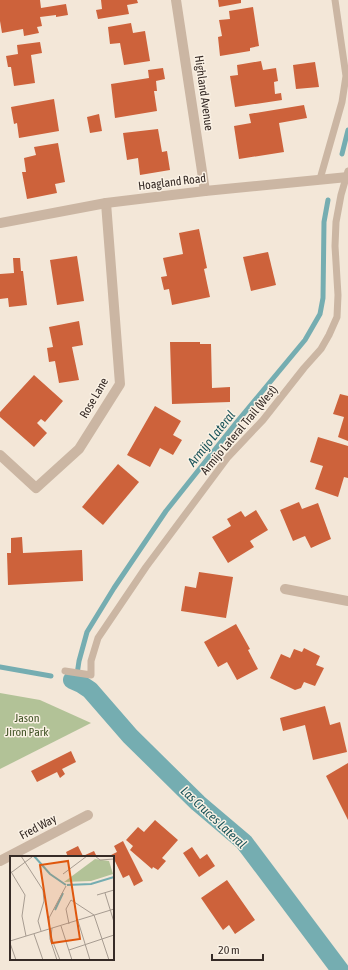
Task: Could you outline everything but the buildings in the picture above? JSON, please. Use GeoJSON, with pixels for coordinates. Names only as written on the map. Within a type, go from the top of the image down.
{"type":"FeatureCollection","features":[{"type":"Feature","properties":{"kind":"street","name":"Highland Avenue"},"geometry":{"type":"LineString","coordinates":[[176,0],[205,190]]}},
{"type":"Feature","properties":{"kind":"street","name":"Hoagland Road"},"geometry":{"type":"LineString","coordinates":[[0,223],[106,204],[205,190],[347,175]]}},
{"type":"Feature","properties":{"kind":"street","name":"Rose Lane"},"geometry":{"type":"LineString","coordinates":[[0,455],[36,488],[79,448],[120,384],[106,204]]}},
{"type":"Feature","properties":{"kind":"street"},"geometry":{"type":"LineString","coordinates":[[284,589],[348,600]]}},
{"type":"Feature","properties":{"kind":"street","name":"Fred Way"},"geometry":{"type":"LineString","coordinates":[[0,861],[88,815]]}},
{"type":"Feature","properties":{"kind":"lane"},"geometry":{"type":"LineString","coordinates":[[320,179],[342,102],[346,76],[335,0]]}},
{"type":"Feature","properties":{"kind":"lane","name":"Armijo Lateral Trail (West)"},"geometry":{"type":"LineString","coordinates":[[65,671],[91,675],[91,661],[98,638],[146,567],[228,457],[263,420],[321,349],[329,335],[337,317],[338,295],[335,246],[336,222],[341,195],[347,175]]}},
{"type":"Feature","properties":{"kind":"green space","name":"Jason Jiron Park"},"geometry":{"type":"Polygon","coordinates":[[[0,693],[40,700],[91,723],[0,769],[0,693]]]}},
{"type":"Feature","properties":{"kind":"waterway","name":"Armijo Lateral"},"geometry":{"type":"LineString","coordinates":[[342,154],[348,130]]}},
{"type":"Feature","properties":{"kind":"waterway","name":"Armijo Lateral"},"geometry":{"type":"LineString","coordinates":[[76,681],[79,661],[87,632],[114,588],[166,511],[305,340],[320,314],[323,298],[324,222],[328,200]]}},
{"type":"Feature","properties":{"kind":"waterway","name":"Las Cruces Lateral"},"geometry":{"type":"LineString","coordinates":[[0,667],[51,676]]}},
{"type":"Feature","properties":{"kind":"waterway","name":"Las Cruces Lateral"},"geometry":{"type":"LineString","coordinates":[[72,680],[90,690],[130,736],[198,803],[244,842],[340,970]]}}]}
